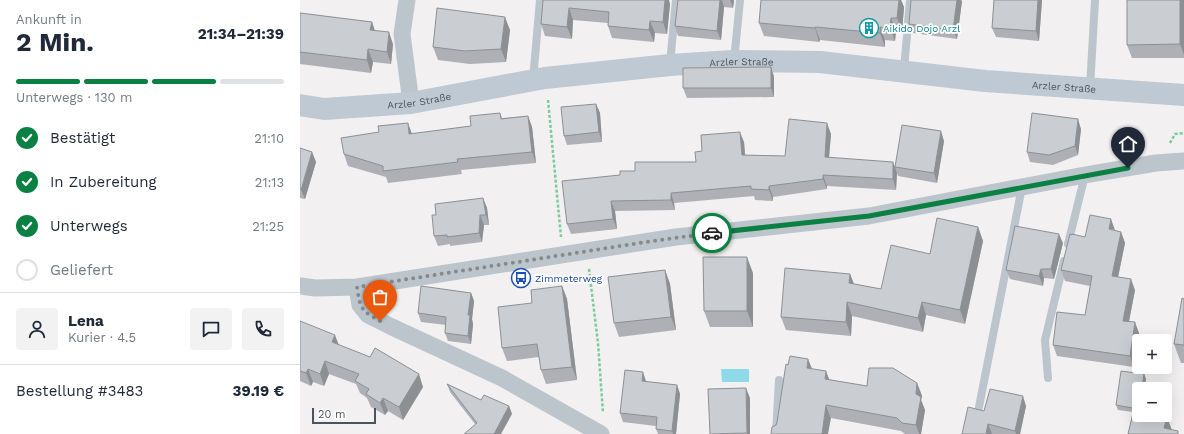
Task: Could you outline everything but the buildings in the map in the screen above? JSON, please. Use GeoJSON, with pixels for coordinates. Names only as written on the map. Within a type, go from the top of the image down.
{"type":"FeatureCollection","features":[{"type":"Feature","properties":{"kind":"main road","name":"Arzler Straße"},"geometry":{"type":"LineString","coordinates":[[300,105],[324,109],[411,104],[563,76],[670,65],[734,61],[820,62],[985,81],[1184,95]]}},
{"type":"Feature","properties":{"kind":"street"},"geometry":{"type":"LineString","coordinates":[[407,0],[402,34],[411,104]]}},
{"type":"Feature","properties":{"kind":"street"},"geometry":{"type":"LineString","coordinates":[[300,286],[357,287],[676,237],[869,216],[1085,175],[1156,163],[1184,161]]}},
{"type":"Feature","properties":{"kind":"street"},"geometry":{"type":"LineString","coordinates":[[357,287],[360,305],[368,315],[392,328],[502,378],[602,426]]}},
{"type":"Feature","properties":{"kind":"lane"},"geometry":{"type":"LineString","coordinates":[[532,81],[540,0]]}},
{"type":"Feature","properties":{"kind":"lane"},"geometry":{"type":"LineString","coordinates":[[670,65],[676,0]]}},
{"type":"Feature","properties":{"kind":"lane"},"geometry":{"type":"LineString","coordinates":[[734,61],[740,0]]}},
{"type":"Feature","properties":{"kind":"lane"},"geometry":{"type":"LineString","coordinates":[[903,71],[910,0]]}},
{"type":"Feature","properties":{"kind":"lane"},"geometry":{"type":"LineString","coordinates":[[1090,88],[1095,0]]}},
{"type":"Feature","properties":{"kind":"lane"},"geometry":{"type":"LineString","coordinates":[[1048,378],[1046,340],[1085,175]]}},
{"type":"Feature","properties":{"kind":"lane"},"geometry":{"type":"LineString","coordinates":[[979,407],[1022,187]]}},
{"type":"Feature","properties":{"kind":"lane"},"geometry":{"type":"LineString","coordinates":[[776,434],[779,380]]}},
{"type":"Feature","properties":{"kind":"path"},"geometry":{"type":"LineString","coordinates":[[550,123],[563,255]]}},
{"type":"Feature","properties":{"kind":"path"},"geometry":{"type":"LineString","coordinates":[[587,251],[598,343],[602,426]]}},
{"type":"Feature","properties":{"kind":"water"},"geometry":{"type":"Polygon","coordinates":[[[721,369],[749,369],[749,382],[722,382],[721,369]]]}},
{"type":"Feature","properties":{"kind":"way so far"},"geometry":{"type":"LineString","coordinates":[[380,321],[368,315],[360,305],[357,287],[676,237],[712,233]]}},
{"type":"Feature","properties":{"kind":"place","name":"Aikido Dojo Arzl"},"geometry":{"type":"Point","coordinates":[869,28]}},
{"type":"Feature","properties":{"kind":"place","name":"Zimmeterweg"},"geometry":{"type":"Point","coordinates":[521,278]}},
{"type":"Feature","properties":{"kind":"route"},"geometry":{"type":"LineString","coordinates":[[712,233],[869,216],[1128,168]]}}]}
